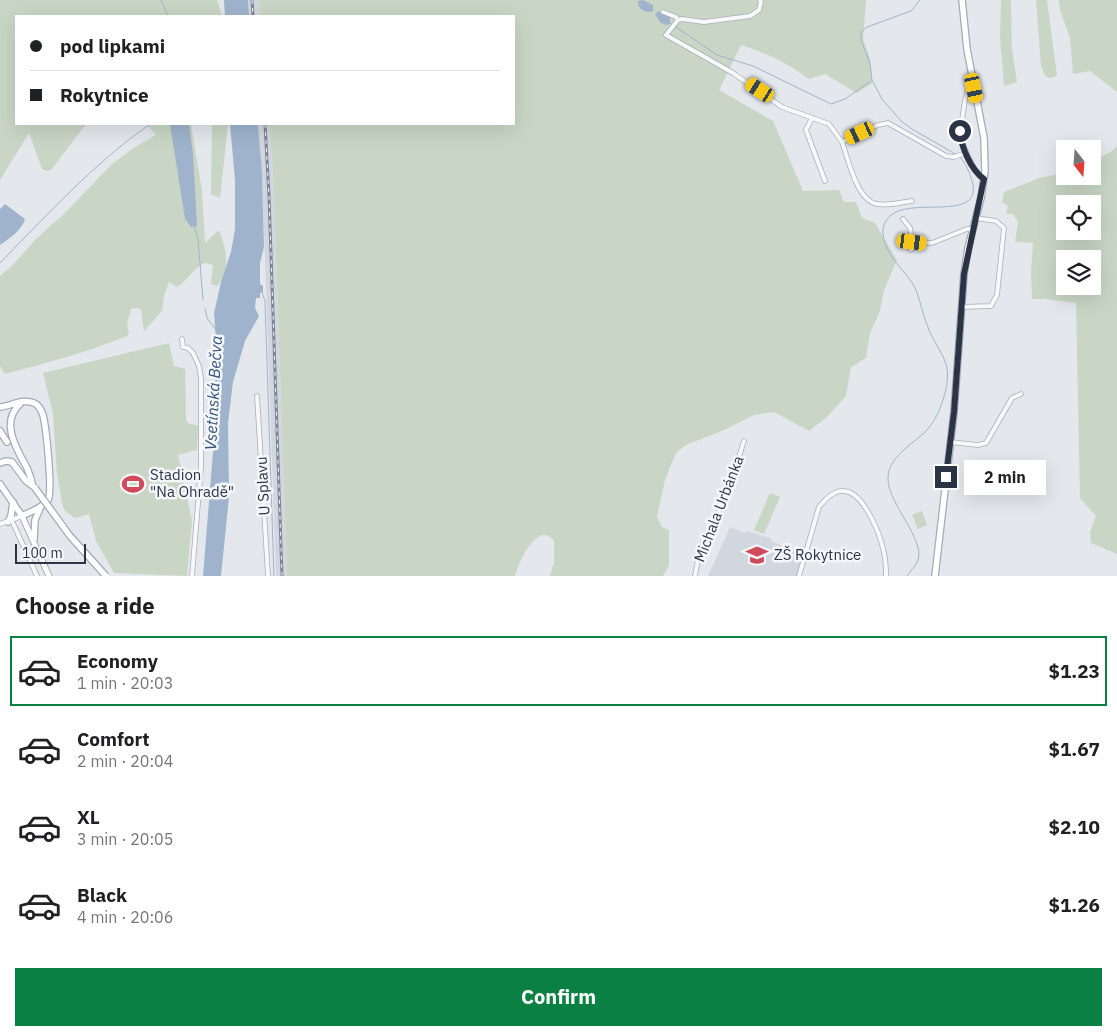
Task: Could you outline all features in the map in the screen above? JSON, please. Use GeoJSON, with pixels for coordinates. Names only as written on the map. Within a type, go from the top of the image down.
{"type":"FeatureCollection","features":[{"type":"Feature","properties":{"kind":"main road"},"geometry":{"type":"LineString","coordinates":[[935,576],[950,442],[966,262],[984,179],[985,160],[984,138],[967,49],[962,0]]}},
{"type":"Feature","properties":{"kind":"main road"},"geometry":{"type":"LineString","coordinates":[[24,402],[12,410],[7,419],[7,436],[26,467],[34,486]]}},
{"type":"Feature","properties":{"kind":"main road"},"geometry":{"type":"LineString","coordinates":[[0,407],[24,402],[32,402],[38,406],[44,420],[50,489],[47,502],[22,516],[0,485]]}},
{"type":"Feature","properties":{"kind":"main road"},"geometry":{"type":"LineString","coordinates":[[0,431],[34,486],[75,542],[106,576]]}},
{"type":"Feature","properties":{"kind":"main road"},"geometry":{"type":"LineString","coordinates":[[0,464],[6,461],[12,462],[26,481],[34,486]]}},
{"type":"Feature","properties":{"kind":"main road"},"geometry":{"type":"LineString","coordinates":[[10,521],[13,502]]}},
{"type":"Feature","properties":{"kind":"main road"},"geometry":{"type":"LineString","coordinates":[[34,538],[35,520],[40,506]]}},
{"type":"Feature","properties":{"kind":"street"},"geometry":{"type":"LineString","coordinates":[[760,0],[759,10],[750,16],[704,22],[682,19],[678,20],[666,35],[733,73],[782,107],[829,124],[842,142],[856,181],[868,201],[878,204],[912,201]]}},
{"type":"Feature","properties":{"kind":"street"},"geometry":{"type":"LineString","coordinates":[[663,12],[676,17],[678,20]]}},
{"type":"Feature","properties":{"kind":"street"},"geometry":{"type":"LineString","coordinates":[[974,88],[969,90],[966,96],[961,123],[961,138],[964,153],[977,173],[984,179]]}},
{"type":"Feature","properties":{"kind":"street"},"geometry":{"type":"LineString","coordinates":[[812,118],[806,130],[826,181]]}},
{"type":"Feature","properties":{"kind":"street"},"geometry":{"type":"LineString","coordinates":[[842,142],[888,122],[946,156],[954,157],[964,153]]}},
{"type":"Feature","properties":{"kind":"street"},"geometry":{"type":"LineString","coordinates":[[961,307],[991,306],[997,294],[1004,228],[996,220],[976,218]]}},
{"type":"Feature","properties":{"kind":"street"},"geometry":{"type":"LineString","coordinates":[[903,220],[910,228],[911,250]]}},
{"type":"Feature","properties":{"kind":"street"},"geometry":{"type":"LineString","coordinates":[[912,242],[932,243],[967,229],[973,230]]}},
{"type":"Feature","properties":{"kind":"street"},"geometry":{"type":"LineString","coordinates":[[182,339],[183,347],[190,350],[197,361],[201,378],[201,467],[192,576]]}},
{"type":"Feature","properties":{"kind":"street"},"geometry":{"type":"LineString","coordinates":[[950,442],[978,445],[986,443],[1012,398],[1021,394]]}},
{"type":"Feature","properties":{"kind":"street","name":"U Splavu"},"geometry":{"type":"LineString","coordinates":[[257,396],[268,576]]}},
{"type":"Feature","properties":{"kind":"street","name":"Michala Urbánka"},"geometry":{"type":"LineString","coordinates":[[695,576],[699,554],[728,491],[744,441]]}},
{"type":"Feature","properties":{"kind":"street"},"geometry":{"type":"LineString","coordinates":[[799,576],[819,507],[836,492],[844,490],[856,496],[868,513],[884,551],[886,576]]}},
{"type":"Feature","properties":{"kind":"street"},"geometry":{"type":"LineString","coordinates":[[0,524],[22,516],[34,538],[49,576]]}},
{"type":"Feature","properties":{"kind":"street"},"geometry":{"type":"LineString","coordinates":[[10,521],[38,576]]}},
{"type":"Feature","properties":{"kind":"shaded area"},"geometry":{"type":"Polygon","coordinates":[[[248,0],[259,0],[260,15],[249,15],[248,0]]]}},
{"type":"Feature","properties":{"kind":"shaded area"},"geometry":{"type":"Polygon","coordinates":[[[258,125],[269,125],[273,171],[287,576],[276,576],[262,172],[258,125]]]}},
{"type":"Feature","properties":{"kind":"shaded area","name":"ZŠ Rokytnice"},"geometry":{"type":"Polygon","coordinates":[[[730,527],[745,533],[747,531],[770,538],[773,542],[795,551],[799,559],[804,562],[799,576],[708,576],[730,527]]]}},
{"type":"Feature","properties":{"kind":"green space"},"geometry":{"type":"Polygon","coordinates":[[[0,0],[217,0],[222,15],[15,15],[15,125],[85,125],[51,170],[47,171],[42,169],[29,133],[0,180],[0,0]]]}},
{"type":"Feature","properties":{"kind":"green space"},"geometry":{"type":"Polygon","coordinates":[[[259,0],[866,0],[863,39],[870,59],[872,83],[857,93],[825,74],[809,79],[777,59],[741,45],[719,90],[773,121],[803,191],[839,190],[844,202],[856,202],[862,218],[875,223],[897,260],[884,290],[880,311],[870,333],[866,358],[851,367],[846,396],[827,417],[809,431],[774,412],[754,415],[722,431],[686,445],[677,452],[665,480],[657,517],[662,527],[669,530],[669,566],[663,576],[550,576],[554,563],[554,541],[548,536],[541,536],[535,539],[529,546],[515,576],[287,576],[273,171],[269,125],[515,125],[515,15],[260,15],[259,0]]]}},
{"type":"Feature","properties":{"kind":"green space"},"geometry":{"type":"Polygon","coordinates":[[[1001,0],[1011,0],[1012,49],[1017,82],[1004,86],[1000,37],[1001,0]]]}},
{"type":"Feature","properties":{"kind":"green space"},"geometry":{"type":"Polygon","coordinates":[[[1036,0],[1047,0],[1057,76],[1050,78],[1045,76],[1041,66],[1036,0]]]}},
{"type":"Feature","properties":{"kind":"green space"},"geometry":{"type":"Polygon","coordinates":[[[1059,0],[1117,0],[1117,92],[1090,71],[1073,74],[1070,38],[1060,10],[1059,0]]]}},
{"type":"Feature","properties":{"kind":"green space"},"geometry":{"type":"Polygon","coordinates":[[[147,125],[191,125],[202,191],[205,243],[219,230],[224,244],[226,259],[225,273],[222,280],[217,286],[211,284],[213,265],[205,263],[177,287],[169,282],[164,296],[162,311],[144,331],[141,310],[137,308],[131,309],[127,323],[129,333],[127,336],[82,352],[5,374],[0,366],[0,276],[111,165],[135,147],[156,135],[147,125]]]}},
{"type":"Feature","properties":{"kind":"green space"},"geometry":{"type":"Polygon","coordinates":[[[212,125],[228,125],[220,198],[211,194],[212,125]]]}},
{"type":"Feature","properties":{"kind":"green space"},"geometry":{"type":"Polygon","coordinates":[[[1117,146],[1117,554],[1091,543],[1090,532],[1096,516],[1080,498],[1076,303],[1032,299],[1033,243],[1015,242],[1018,222],[1013,214],[1006,214],[1008,206],[1002,202],[1004,192],[1039,178],[1056,175],[1056,185],[1101,185],[1101,157],[1117,146]]]}},
{"type":"Feature","properties":{"kind":"green space"},"geometry":{"type":"Polygon","coordinates":[[[169,343],[174,366],[185,369],[186,420],[188,423],[198,426],[197,450],[178,455],[186,481],[184,482],[192,521],[187,576],[114,573],[96,541],[89,514],[75,518],[65,511],[62,503],[57,474],[53,414],[43,373],[169,343]]]}},
{"type":"Feature","properties":{"kind":"green space"},"geometry":{"type":"Polygon","coordinates":[[[770,493],[780,497],[764,534],[754,530],[770,493]]]}},
{"type":"Feature","properties":{"kind":"green space"},"geometry":{"type":"Polygon","coordinates":[[[922,511],[927,525],[918,529],[912,515],[922,511]]]}},
{"type":"Feature","properties":{"kind":"water"},"geometry":{"type":"Polygon","coordinates":[[[224,0],[248,0],[249,15],[225,15],[224,0]]]}},
{"type":"Feature","properties":{"kind":"water"},"geometry":{"type":"Polygon","coordinates":[[[643,0],[653,5],[653,11],[648,12],[640,8],[638,1],[643,0]]]}},
{"type":"Feature","properties":{"kind":"water"},"geometry":{"type":"Polygon","coordinates":[[[659,11],[670,17],[670,24],[666,25],[660,22],[655,14],[659,11]]]}},
{"type":"Feature","properties":{"kind":"water"},"geometry":{"type":"Polygon","coordinates":[[[170,125],[189,125],[193,154],[197,226],[191,227],[185,219],[170,125]]]}},
{"type":"Feature","properties":{"kind":"water"},"geometry":{"type":"Polygon","coordinates":[[[230,125],[258,125],[262,172],[264,247],[260,263],[260,284],[263,286],[263,292],[260,293],[260,298],[256,298],[255,308],[259,316],[245,341],[233,382],[228,423],[229,497],[221,576],[203,576],[214,440],[216,342],[214,313],[221,282],[231,252],[235,229],[235,180],[230,125]]]}},
{"type":"Feature","properties":{"kind":"water"},"geometry":{"type":"Polygon","coordinates":[[[5,204],[25,219],[18,230],[0,245],[0,209],[5,204]]]}},
{"type":"Feature","properties":{"kind":"waterway"},"geometry":{"type":"LineString","coordinates":[[161,0],[168,15]]}},
{"type":"Feature","properties":{"kind":"waterway"},"geometry":{"type":"LineString","coordinates":[[920,0],[911,11],[867,27],[861,32],[861,40],[870,63],[872,80],[882,99],[901,121],[957,155]]}},
{"type":"Feature","properties":{"kind":"waterway"},"geometry":{"type":"LineString","coordinates":[[670,23],[717,55],[753,66],[831,104],[845,99],[871,81]]}},
{"type":"Feature","properties":{"kind":"waterway"},"geometry":{"type":"LineString","coordinates":[[0,263],[90,172],[149,125]]}},
{"type":"Feature","properties":{"kind":"waterway"},"geometry":{"type":"LineString","coordinates":[[907,576],[917,562],[919,552],[912,532],[890,490],[889,472],[896,458],[931,425],[943,400],[946,390],[947,372],[946,364],[930,332],[915,289],[889,252],[885,243],[883,229],[890,216],[899,211],[910,208],[948,207],[968,201],[973,194],[973,184],[966,166],[960,157]]}},
{"type":"Feature","properties":{"kind":"waterway"},"geometry":{"type":"LineString","coordinates":[[194,226],[198,239],[203,300]]}},
{"type":"Feature","properties":{"kind":"waterway"},"geometry":{"type":"LineString","coordinates":[[262,292],[265,301],[274,576]]}},
{"type":"Feature","properties":{"kind":"waterway","name":"Vsetínská Bečva"},"geometry":{"type":"LineString","coordinates":[[205,309],[207,318],[216,330]]}},
{"type":"Feature","properties":{"kind":"railway"},"geometry":{"type":"LineString","coordinates":[[252,0],[253,15]]}},
{"type":"Feature","properties":{"kind":"railway"},"geometry":{"type":"LineString","coordinates":[[265,125],[282,576]]}},
{"type":"Feature","properties":{"kind":"place","name":"Stadion \"Na Ohradě\""},"geometry":{"type":"Point","coordinates":[133,484]}},
{"type":"Feature","properties":{"kind":"place","name":"ZŠ Rokytnice"},"geometry":{"type":"Point","coordinates":[757,555]}},
{"type":"Feature","properties":{"kind":"route"},"geometry":{"type":"LineString","coordinates":[[946,477],[954,412],[964,274],[984,179],[977,173],[966,152],[960,131]]}}]}
